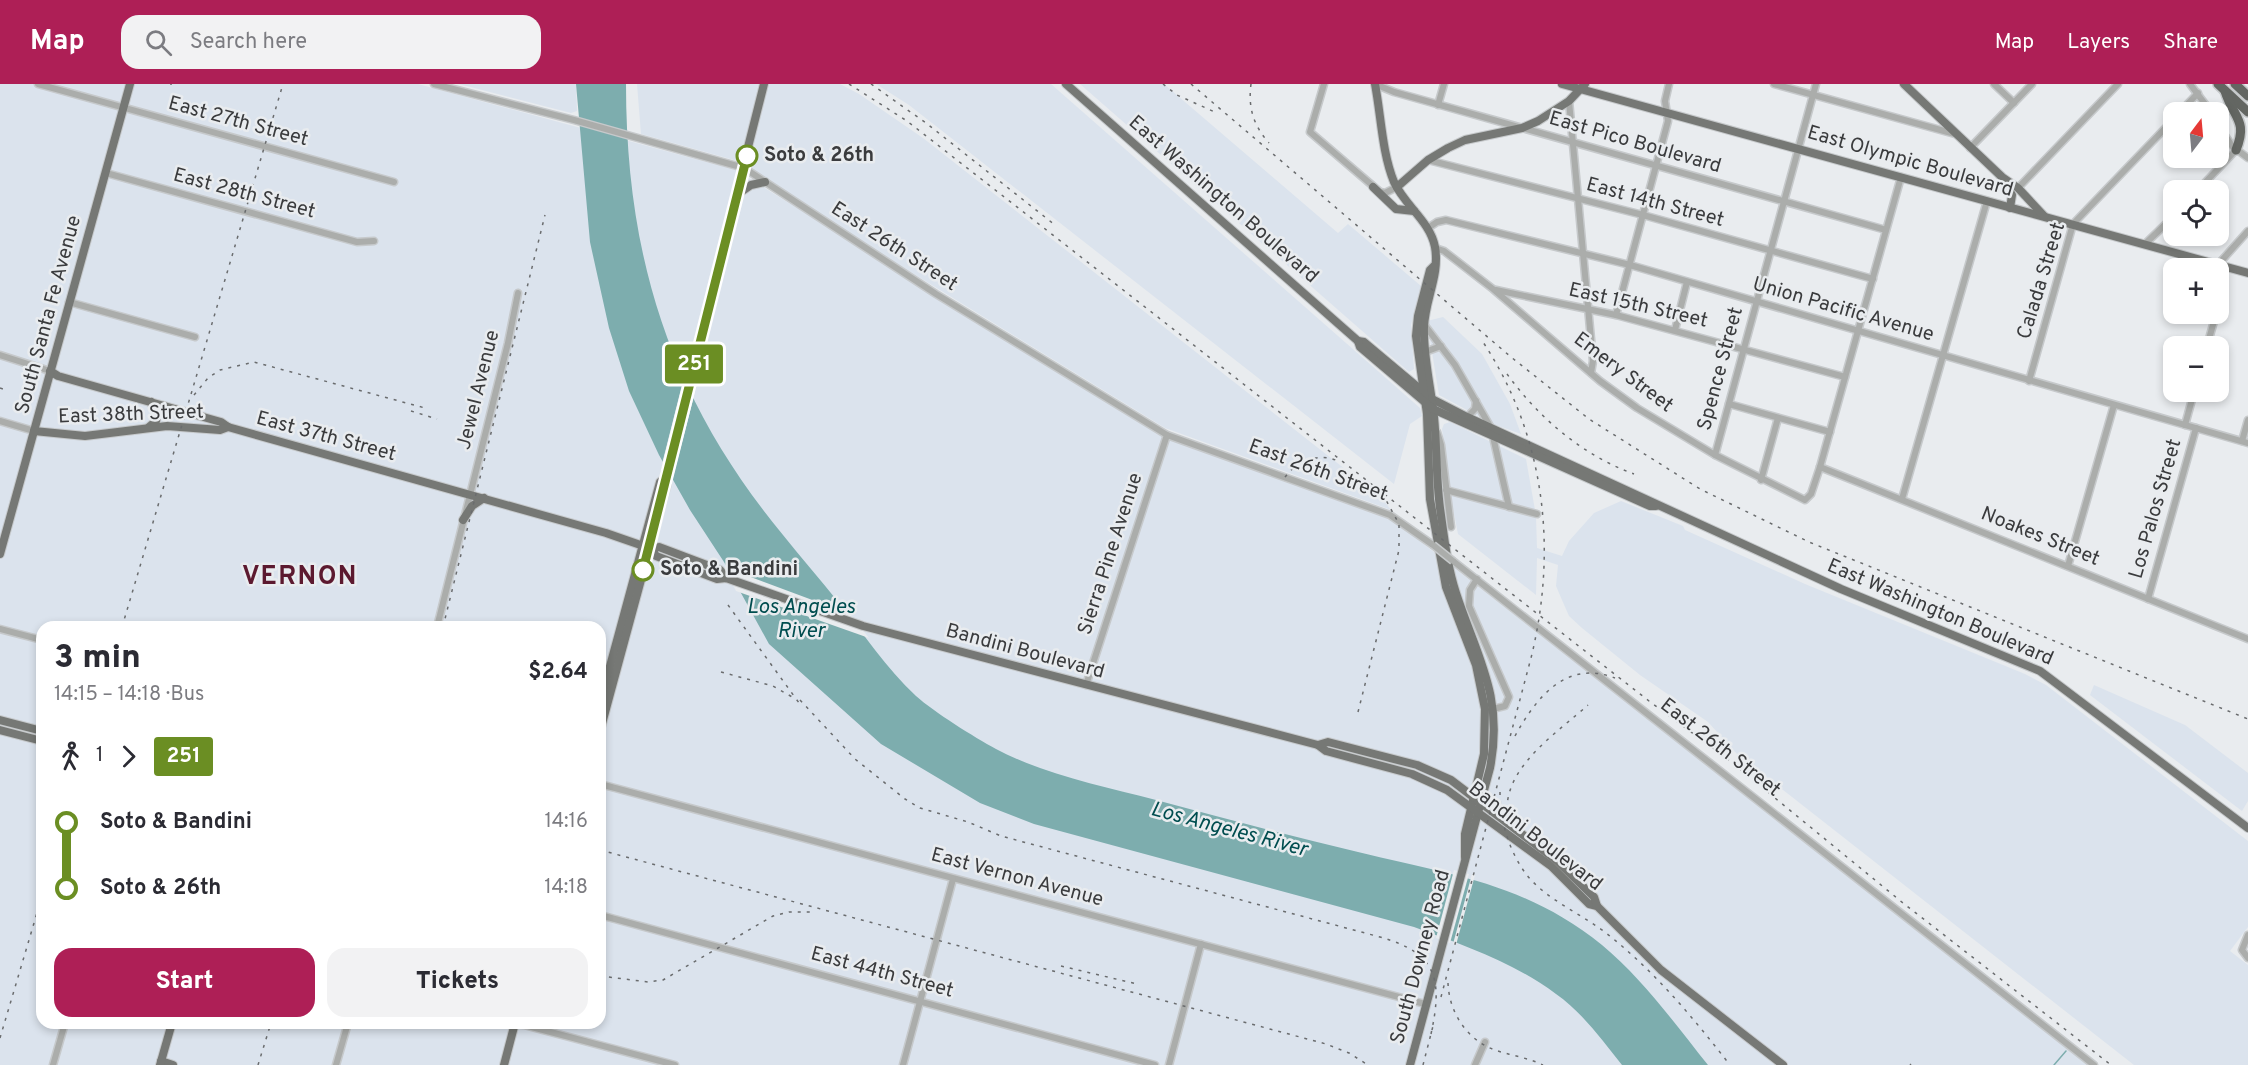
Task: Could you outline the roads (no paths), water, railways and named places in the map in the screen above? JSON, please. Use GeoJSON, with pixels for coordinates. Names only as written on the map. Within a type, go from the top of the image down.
{"type":"FeatureCollection","features":[{"type":"Feature","properties":{"kind":"highway"},"geometry":{"type":"LineString","coordinates":[[2218,84],[2248,112]]}},
{"type":"Feature","properties":{"kind":"highway"},"geometry":{"type":"LineString","coordinates":[[2237,84],[2248,90]]}},
{"type":"Feature","properties":{"kind":"highway"},"geometry":{"type":"LineString","coordinates":[[2237,84],[2248,96]]}},
{"type":"Feature","properties":{"kind":"highway"},"geometry":{"type":"LineString","coordinates":[[2225,91],[2229,104],[2244,126],[2243,137],[2236,150]]}},
{"type":"Feature","properties":{"kind":"highway"},"geometry":{"type":"LineString","coordinates":[[2236,150],[2248,141]]}},
{"type":"Feature","properties":{"kind":"main road","name":"South Santa Fe Avenue"},"geometry":{"type":"LineString","coordinates":[[0,554],[130,84]]}},
{"type":"Feature","properties":{"kind":"main road"},"geometry":{"type":"LineString","coordinates":[[606,698],[647,547],[660,482],[664,479],[738,194],[764,84]]}},
{"type":"Feature","properties":{"kind":"main road","name":"East Washington Boulevard"},"geometry":{"type":"LineString","coordinates":[[1066,84],[1358,341],[1360,347],[1429,401],[1467,417],[1492,432]]}},
{"type":"Feature","properties":{"kind":"main road"},"geometry":{"type":"LineString","coordinates":[[1375,84],[1389,160],[1397,188],[1428,228],[1435,248],[1436,272],[1421,323],[1429,401]]}},
{"type":"Feature","properties":{"kind":"main road","name":"East Olympic Boulevard"},"geometry":{"type":"LineString","coordinates":[[1562,84],[1583,86],[1667,112],[2190,258]]}},
{"type":"Feature","properties":{"kind":"main road"},"geometry":{"type":"LineString","coordinates":[[1904,84],[1970,148],[2018,188],[2044,216]]}},
{"type":"Feature","properties":{"kind":"main road"},"geometry":{"type":"LineString","coordinates":[[1397,188],[1428,160],[1465,140],[1522,128],[1550,115],[1569,101],[1583,86]]}},
{"type":"Feature","properties":{"kind":"main road"},"geometry":{"type":"LineString","coordinates":[[2002,177],[2012,195],[2010,208]]}},
{"type":"Feature","properties":{"kind":"main road"},"geometry":{"type":"LineString","coordinates":[[738,194],[751,185],[765,182]]}},
{"type":"Feature","properties":{"kind":"main road"},"geometry":{"type":"LineString","coordinates":[[1374,187],[1396,209],[1414,211]]}},
{"type":"Feature","properties":{"kind":"main road","name":"East Olympic Boulevard"},"geometry":{"type":"LineString","coordinates":[[2229,269],[2248,273]]}},
{"type":"Feature","properties":{"kind":"main road","name":"South Downey Road"},"geometry":{"type":"LineString","coordinates":[[1410,1065],[1465,856],[1474,830],[1484,754],[1485,702],[1476,665],[1450,602],[1441,567],[1430,498],[1429,401],[1424,392],[1420,366],[1421,323]]}},
{"type":"Feature","properties":{"kind":"main road","name":"East Washington Boulevard"},"geometry":{"type":"LineString","coordinates":[[1358,341],[1364,342],[1424,392]]}},
{"type":"Feature","properties":{"kind":"main road"},"geometry":{"type":"LineString","coordinates":[[1398,370],[1414,375],[1420,366]]}},
{"type":"Feature","properties":{"kind":"main road","name":"East 37th Street"},"geometry":{"type":"LineString","coordinates":[[50,371],[58,376],[221,422],[228,428],[485,498],[647,547]]}},
{"type":"Feature","properties":{"kind":"main road","name":"East Washington Boulevard"},"geometry":{"type":"LineString","coordinates":[[1429,401],[1433,409],[1453,419],[1492,432],[1652,501],[1656,506],[1841,589],[2040,671],[2248,828]]}},
{"type":"Feature","properties":{"kind":"main road"},"geometry":{"type":"LineString","coordinates":[[148,428],[156,421],[157,415],[150,402]]}},
{"type":"Feature","properties":{"kind":"main road","name":"South Downey Road"},"geometry":{"type":"LineString","coordinates":[[1433,409],[1440,507],[1450,572],[1488,679],[1493,709],[1493,746],[1465,834],[1465,856]]}},
{"type":"Feature","properties":{"kind":"main road"},"geometry":{"type":"LineString","coordinates":[[1435,429],[1443,420],[1453,419]]}},
{"type":"Feature","properties":{"kind":"main road","name":"East 38th Street"},"geometry":{"type":"LineString","coordinates":[[34,431],[92,436],[148,428],[228,428]]}},
{"type":"Feature","properties":{"kind":"main road"},"geometry":{"type":"LineString","coordinates":[[463,520],[472,506],[485,498]]}},
{"type":"Feature","properties":{"kind":"main road","name":"Bandini Boulevard"},"geometry":{"type":"LineString","coordinates":[[647,547],[656,556],[717,579],[726,578],[863,626],[1318,745],[1326,751],[1428,780],[1476,805],[1556,860],[1594,897],[1597,906],[1661,970],[1783,1065]]}},
{"type":"Feature","properties":{"kind":"main road"},"geometry":{"type":"LineString","coordinates":[[606,691],[608,687]]}},
{"type":"Feature","properties":{"kind":"main road"},"geometry":{"type":"LineString","coordinates":[[0,720],[36,729]]}},
{"type":"Feature","properties":{"kind":"main road"},"geometry":{"type":"LineString","coordinates":[[0,729],[36,739]]}},
{"type":"Feature","properties":{"kind":"main road","name":"Bandini Boulevard"},"geometry":{"type":"LineString","coordinates":[[1476,805],[1488,819],[1551,866],[1589,904],[1597,906]]}},
{"type":"Feature","properties":{"kind":"main road"},"geometry":{"type":"LineString","coordinates":[[1474,830],[1479,823],[1488,819]]}},
{"type":"Feature","properties":{"kind":"main road"},"geometry":{"type":"LineString","coordinates":[[170,1029],[160,1063],[173,1065]]}},
{"type":"Feature","properties":{"kind":"main road"},"geometry":{"type":"LineString","coordinates":[[504,1065],[514,1029]]}},
{"type":"Feature","properties":{"kind":"street","name":"East 27th Street"},"geometry":{"type":"LineString","coordinates":[[39,84],[394,182]]}},
{"type":"Feature","properties":{"kind":"street","name":"East 26th Street"},"geometry":{"type":"LineString","coordinates":[[434,84],[574,120],[744,168],[936,294],[1167,435],[1404,522],[2094,1065]]}},
{"type":"Feature","properties":{"kind":"street"},"geometry":{"type":"LineString","coordinates":[[1324,84],[1310,132],[1383,193],[1397,188]]}},
{"type":"Feature","properties":{"kind":"street","name":"East Pico Boulevard"},"geometry":{"type":"LineString","coordinates":[[1375,84],[1438,105],[1886,230]]}},
{"type":"Feature","properties":{"kind":"street"},"geometry":{"type":"LineString","coordinates":[[1438,105],[1444,84]]}},
{"type":"Feature","properties":{"kind":"street"},"geometry":{"type":"LineString","coordinates":[[1616,315],[1668,120],[1665,101],[1669,84]]}},
{"type":"Feature","properties":{"kind":"street"},"geometry":{"type":"LineString","coordinates":[[1774,84],[1955,134]]}},
{"type":"Feature","properties":{"kind":"street","name":"Spence Street"},"geometry":{"type":"LineString","coordinates":[[1715,455],[1816,84]]}},
{"type":"Feature","properties":{"kind":"street"},"geometry":{"type":"LineString","coordinates":[[1994,84],[2014,103]]}},
{"type":"Feature","properties":{"kind":"street"},"geometry":{"type":"LineString","coordinates":[[1970,148],[2032,84]]}},
{"type":"Feature","properties":{"kind":"street"},"geometry":{"type":"LineString","coordinates":[[2018,188],[2118,84]]}},
{"type":"Feature","properties":{"kind":"street"},"geometry":{"type":"LineString","coordinates":[[2190,84],[2205,102]]}},
{"type":"Feature","properties":{"kind":"street"},"geometry":{"type":"LineString","coordinates":[[2190,102],[2199,93]]}},
{"type":"Feature","properties":{"kind":"street"},"geometry":{"type":"LineString","coordinates":[[1569,101],[1593,361],[1591,374]]}},
{"type":"Feature","properties":{"kind":"street","name":"Calada Street"},"geometry":{"type":"LineString","coordinates":[[2029,381],[2073,224],[2163,130]]}},
{"type":"Feature","properties":{"kind":"street"},"geometry":{"type":"LineString","coordinates":[[2229,140],[2236,150],[2248,158]]}},
{"type":"Feature","properties":{"kind":"street"},"geometry":{"type":"LineString","coordinates":[[2208,180],[2236,150]]}},
{"type":"Feature","properties":{"kind":"street","name":"East 14th Street"},"geometry":{"type":"LineString","coordinates":[[1428,160],[1643,215],[1873,279]]}},
{"type":"Feature","properties":{"kind":"street","name":"East 28th Street"},"geometry":{"type":"LineString","coordinates":[[106,172],[357,242],[374,241]]}},
{"type":"Feature","properties":{"kind":"street"},"geometry":{"type":"LineString","coordinates":[[1820,467],[1902,177]]}},
{"type":"Feature","properties":{"kind":"street"},"geometry":{"type":"LineString","coordinates":[[1902,499],[1987,201]]}},
{"type":"Feature","properties":{"kind":"street","name":"Union Pacific Avenue"},"geometry":{"type":"LineString","coordinates":[[1428,228],[1437,222],[1446,220],[1630,265],[2245,442]]}},
{"type":"Feature","properties":{"kind":"street"},"geometry":{"type":"LineString","coordinates":[[2145,244],[2163,227]]}},
{"type":"Feature","properties":{"kind":"street"},"geometry":{"type":"LineString","coordinates":[[2223,258],[2248,231]]}},
{"type":"Feature","properties":{"kind":"street","name":"Emery Street"},"geometry":{"type":"LineString","coordinates":[[1435,248],[1444,251],[1493,289],[1591,374],[1637,408],[1715,455],[1802,500],[1807,499],[1820,467]]}},
{"type":"Feature","properties":{"kind":"street"},"geometry":{"type":"LineString","coordinates":[[1675,330],[1687,282]]}},
{"type":"Feature","properties":{"kind":"street","name":"East 15th Street"},"geometry":{"type":"LineString","coordinates":[[1493,289],[1588,311],[1616,315],[1845,377]]}},
{"type":"Feature","properties":{"kind":"street","name":"Jewel Avenue"},"geometry":{"type":"LineString","coordinates":[[438,621],[508,343],[518,292]]}},
{"type":"Feature","properties":{"kind":"street"},"geometry":{"type":"LineString","coordinates":[[69,302],[195,337]]}},
{"type":"Feature","properties":{"kind":"street"},"geometry":{"type":"LineString","coordinates":[[1421,323],[1441,346],[1476,401],[1492,432],[1509,507]]}},
{"type":"Feature","properties":{"kind":"street"},"geometry":{"type":"LineString","coordinates":[[1425,352],[1441,346]]}},
{"type":"Feature","properties":{"kind":"street","name":"East 37th Street"},"geometry":{"type":"LineString","coordinates":[[0,355],[50,371]]}},
{"type":"Feature","properties":{"kind":"street"},"geometry":{"type":"LineString","coordinates":[[1467,417],[1475,409],[1476,401]]}},
{"type":"Feature","properties":{"kind":"street","name":"Los Palos Street"},"geometry":{"type":"LineString","coordinates":[[2185,425],[2191,402]]}},
{"type":"Feature","properties":{"kind":"street"},"geometry":{"type":"LineString","coordinates":[[1729,404],[1830,432]]}},
{"type":"Feature","properties":{"kind":"street"},"geometry":{"type":"LineString","coordinates":[[2068,566],[2114,405]]}},
{"type":"Feature","properties":{"kind":"street"},"geometry":{"type":"LineString","coordinates":[[1761,480],[1778,418]]}},
{"type":"Feature","properties":{"kind":"street"},"geometry":{"type":"LineString","coordinates":[[2245,442],[2248,420]]}},
{"type":"Feature","properties":{"kind":"street","name":"East 38th Street"},"geometry":{"type":"LineString","coordinates":[[0,421],[34,431]]}},
{"type":"Feature","properties":{"kind":"street","name":"Los Palos Street"},"geometry":{"type":"LineString","coordinates":[[2148,599],[2196,428]]}},
{"type":"Feature","properties":{"kind":"street"},"geometry":{"type":"LineString","coordinates":[[1435,429],[1441,445],[1451,527]]}},
{"type":"Feature","properties":{"kind":"street","name":"Sierra Pine Avenue"},"geometry":{"type":"LineString","coordinates":[[1086,685],[1167,435]]}},
{"type":"Feature","properties":{"kind":"street","name":"Noakes Street"},"geometry":{"type":"LineString","coordinates":[[1820,467],[2248,639]]}},
{"type":"Feature","properties":{"kind":"street"},"geometry":{"type":"LineString","coordinates":[[1446,490],[1538,514]]}},
{"type":"Feature","properties":{"kind":"street"},"geometry":{"type":"LineString","coordinates":[[1477,579],[1469,592],[1473,619],[1509,697],[1506,705],[1493,709]]}},
{"type":"Feature","properties":{"kind":"street"},"geometry":{"type":"LineString","coordinates":[[1469,592],[1488,587]]}},
{"type":"Feature","properties":{"kind":"street"},"geometry":{"type":"LineString","coordinates":[[0,629],[36,638]]}},
{"type":"Feature","properties":{"kind":"street","name":"East Vernon Avenue"},"geometry":{"type":"LineString","coordinates":[[606,786],[1425,1004]]}},
{"type":"Feature","properties":{"kind":"street"},"geometry":{"type":"LineString","coordinates":[[903,1065],[953,879]]}},
{"type":"Feature","properties":{"kind":"street","name":"East 44th Street"},"geometry":{"type":"LineString","coordinates":[[606,917],[1155,1065]]}},
{"type":"Feature","properties":{"kind":"street"},"geometry":{"type":"LineString","coordinates":[[2248,935],[2242,950],[2248,958]]}},
{"type":"Feature","properties":{"kind":"street"},"geometry":{"type":"LineString","coordinates":[[1168,1065],[1201,944]]}},
{"type":"Feature","properties":{"kind":"street"},"geometry":{"type":"LineString","coordinates":[[53,1065],[63,1029]]}},
{"type":"Feature","properties":{"kind":"street"},"geometry":{"type":"LineString","coordinates":[[336,1065],[346,1029]]}},
{"type":"Feature","properties":{"kind":"street"},"geometry":{"type":"LineString","coordinates":[[535,1029],[675,1065]]}},
{"type":"Feature","properties":{"kind":"street"},"geometry":{"type":"LineString","coordinates":[[1475,1065],[1485,1042]]}},
{"type":"Feature","properties":{"kind":"water","name":"Los Angeles River"},"geometry":{"type":"Polygon","coordinates":[[[576,84],[626,84],[628,148],[635,209],[646,268],[662,324],[684,379],[711,432],[744,484],[783,535],[885,662],[916,696],[954,724],[996,749],[1054,773],[1282,833],[1455,875],[1515,894],[1544,907],[1573,924],[1617,958],[1658,1002],[1708,1065],[1622,1065],[1592,1027],[1566,1001],[1523,973],[1487,955],[1414,927],[1034,824],[980,803],[881,744],[769,644],[724,562],[690,510],[659,455],[629,391],[609,328],[590,242],[576,84]]]}},
{"type":"Feature","properties":{"kind":"waterway"},"geometry":{"type":"LineString","coordinates":[[2054,1065],[2066,1051]]}},
{"type":"Feature","properties":{"kind":"railway"},"geometry":{"type":"LineString","coordinates":[[124,621],[283,84]]}},
{"type":"Feature","properties":{"kind":"railway"},"geometry":{"type":"LineString","coordinates":[[849,84],[907,121],[1649,701],[1725,757],[1903,903],[2111,1065]]}},
{"type":"Feature","properties":{"kind":"railway"},"geometry":{"type":"LineString","coordinates":[[871,84],[926,123],[1055,225]]}},
{"type":"Feature","properties":{"kind":"railway"},"geometry":{"type":"LineString","coordinates":[[1163,84],[1177,95],[1217,113]]}},
{"type":"Feature","properties":{"kind":"railway"},"geometry":{"type":"LineString","coordinates":[[1191,84],[1511,357],[1589,419],[1700,489],[1809,542],[2248,719]]}},
{"type":"Feature","properties":{"kind":"railway"},"geometry":{"type":"LineString","coordinates":[[1251,84],[1250,100],[1255,122],[1269,143]]}},
{"type":"Feature","properties":{"kind":"railway"},"geometry":{"type":"LineString","coordinates":[[444,621],[545,215]]}},
{"type":"Feature","properties":{"kind":"railway"},"geometry":{"type":"LineString","coordinates":[[1441,997],[1531,658],[1544,575],[1544,534],[1540,493],[1532,453],[1520,413],[1503,375],[1481,339]]}},
{"type":"Feature","properties":{"kind":"railway"},"geometry":{"type":"LineString","coordinates":[[194,395],[208,378],[220,370],[254,362],[425,408]]}},
{"type":"Feature","properties":{"kind":"railway"},"geometry":{"type":"LineString","coordinates":[[1507,374],[1533,406],[1579,446],[1634,474]]}},
{"type":"Feature","properties":{"kind":"railway"},"geometry":{"type":"LineString","coordinates":[[0,388],[6,390]]}},
{"type":"Feature","properties":{"kind":"railway"},"geometry":{"type":"LineString","coordinates":[[411,411],[437,419]]}},
{"type":"Feature","properties":{"kind":"railway"},"geometry":{"type":"LineString","coordinates":[[1285,477],[1296,466],[1308,460],[1323,457],[1338,461]]}},
{"type":"Feature","properties":{"kind":"railway"},"geometry":{"type":"LineString","coordinates":[[1358,712],[1399,550],[1399,524],[1386,500]]}},
{"type":"Feature","properties":{"kind":"railway"},"geometry":{"type":"LineString","coordinates":[[728,605],[802,707]]}},
{"type":"Feature","properties":{"kind":"railway"},"geometry":{"type":"LineString","coordinates":[[721,672],[773,686],[794,698]]}},
{"type":"Feature","properties":{"kind":"railway"},"geometry":{"type":"LineString","coordinates":[[1515,736],[1543,696],[1567,678],[1597,673],[1615,678]]}},
{"type":"Feature","properties":{"kind":"railway"},"geometry":{"type":"LineString","coordinates":[[800,700],[855,759],[905,799],[920,808],[968,822],[1001,836],[1380,937],[1414,951],[1424,960],[1435,983],[1435,1015],[1431,1034]]}},
{"type":"Feature","properties":{"kind":"railway"},"geometry":{"type":"LineString","coordinates":[[1507,809],[1509,793],[1515,778],[1525,764],[1549,738],[1588,705]]}},
{"type":"Feature","properties":{"kind":"railway"},"geometry":{"type":"LineString","coordinates":[[1500,792],[1507,835],[1515,856],[1526,874],[1544,892],[1601,929],[1628,951],[1689,1014],[1730,1065]]}},
{"type":"Feature","properties":{"kind":"railway"},"geometry":{"type":"LineString","coordinates":[[606,852],[1326,1044],[1349,1053],[1368,1065]]}},
{"type":"Feature","properties":{"kind":"railway"},"geometry":{"type":"LineString","coordinates":[[606,977],[648,982],[663,980],[773,916],[789,912],[810,912]]}},
{"type":"Feature","properties":{"kind":"railway"},"geometry":{"type":"LineString","coordinates":[[0,1038],[36,916]]}},
{"type":"Feature","properties":{"kind":"railway"},"geometry":{"type":"LineString","coordinates":[[1061,966],[1137,984]]}},
{"type":"Feature","properties":{"kind":"railway"},"geometry":{"type":"LineString","coordinates":[[1448,983],[1456,1015],[1462,1025],[1478,1041],[1487,1047],[1543,1065]]}},
{"type":"Feature","properties":{"kind":"railway"},"geometry":{"type":"LineString","coordinates":[[1423,1065],[1433,1026]]}},
{"type":"Feature","properties":{"kind":"railway"},"geometry":{"type":"LineString","coordinates":[[258,1065],[269,1029]]}},
{"type":"Feature","properties":{"kind":"place","name":"Soto & 26th"},"geometry":{"type":"Point","coordinates":[747,156]}},
{"type":"Feature","properties":{"kind":"place","name":"Soto & Bandini"},"geometry":{"type":"Point","coordinates":[643,570]}},
{"type":"Feature","properties":{"kind":"district","name":"VERNON"},"geometry":{"type":"Point","coordinates":[300,577]}}]}
